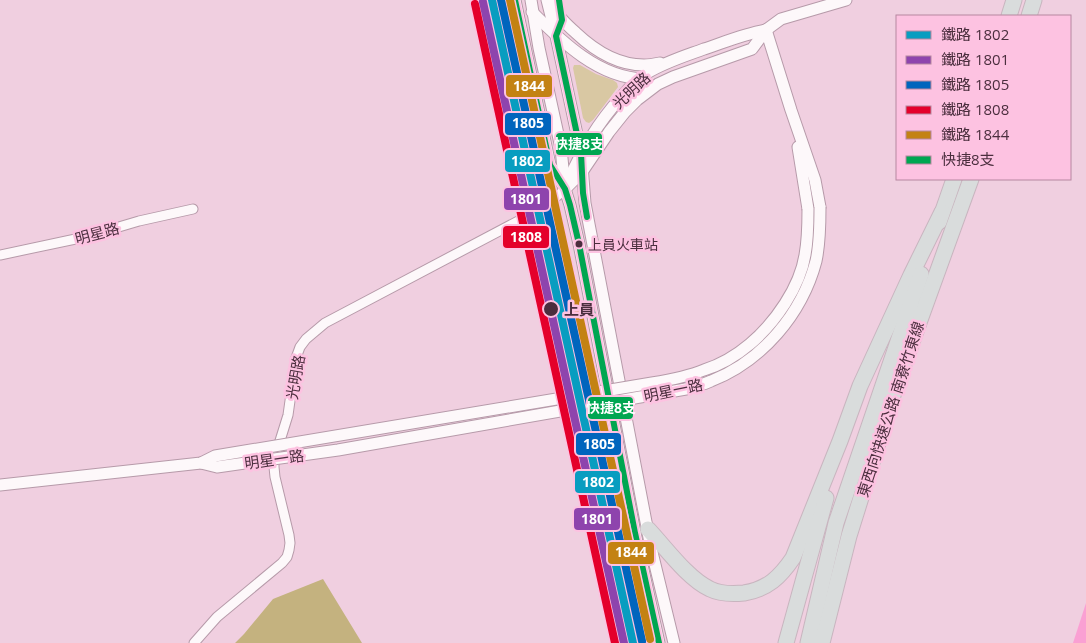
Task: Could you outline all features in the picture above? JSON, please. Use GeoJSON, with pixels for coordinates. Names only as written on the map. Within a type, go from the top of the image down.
{"type":"FeatureCollection","features":[{"type":"Feature","properties":{"kind":"highway"},"geometry":{"type":"LineString","coordinates":[[1009,15],[1014,0]]}},
{"type":"Feature","properties":{"kind":"highway"},"geometry":{"type":"LineString","coordinates":[[1028,15],[1034,0]]}},
{"type":"Feature","properties":{"kind":"highway","name":"東西向快速公路 南寮竹東線"},"geometry":{"type":"LineString","coordinates":[[808,643],[836,522],[954,180]]}},
{"type":"Feature","properties":{"kind":"highway","name":"東西向快速公路 南寮竹東線"},"geometry":{"type":"LineString","coordinates":[[822,643],[849,536],[895,389],[971,180]]}},
{"type":"Feature","properties":{"kind":"highway"},"geometry":{"type":"LineString","coordinates":[[648,529],[687,572],[698,582],[710,589],[723,593],[737,594],[750,592],[772,583],[792,558],[840,441],[860,386],[942,212]]}},
{"type":"Feature","properties":{"kind":"highway"},"geometry":{"type":"LineString","coordinates":[[786,643],[840,441]]}},
{"type":"Feature","properties":{"kind":"highway"},"geometry":{"type":"LineString","coordinates":[[832,643],[849,536]]}},
{"type":"Feature","properties":{"kind":"street"},"geometry":{"type":"LineString","coordinates":[[515,0],[550,165],[565,189]]}},
{"type":"Feature","properties":{"kind":"street"},"geometry":{"type":"LineString","coordinates":[[520,0],[556,36],[600,67],[622,76],[638,79],[673,77]]}},
{"type":"Feature","properties":{"kind":"street"},"geometry":{"type":"LineString","coordinates":[[531,0],[561,148],[565,189],[579,244],[634,533],[659,643]]}},
{"type":"Feature","properties":{"kind":"street"},"geometry":{"type":"LineString","coordinates":[[548,0],[562,20],[583,40],[594,48],[617,59],[644,65],[676,59]]}},
{"type":"Feature","properties":{"kind":"street"},"geometry":{"type":"LineString","coordinates":[[548,0],[582,163],[583,193],[651,548],[674,643]]}},
{"type":"Feature","properties":{"kind":"street"},"geometry":{"type":"LineString","coordinates":[[556,36],[562,20],[560,0]]}},
{"type":"Feature","properties":{"kind":"street","name":"光明路"},"geometry":{"type":"LineString","coordinates":[[194,643],[217,617],[276,569],[286,557],[290,543],[275,477],[274,460],[288,415],[296,358],[300,347],[306,339],[324,323],[547,205],[565,189],[582,163],[625,112],[658,84],[752,49],[766,30],[781,19],[846,0]]}},
{"type":"Feature","properties":{"kind":"street","name":"光明路"},"geometry":{"type":"LineString","coordinates":[[565,189],[582,163],[592,133],[638,79],[676,59],[746,34],[766,30]]}},
{"type":"Feature","properties":{"kind":"street","name":"明星一路"},"geometry":{"type":"LineString","coordinates":[[0,485],[201,463],[217,467],[338,450],[686,389],[711,382],[735,369],[758,353],[779,331],[797,306],[807,286],[816,260],[820,233],[820,208],[815,180],[766,30]]}},
{"type":"Feature","properties":{"kind":"street","name":"明星一路"},"geometry":{"type":"LineString","coordinates":[[201,463],[215,456],[683,377],[706,370],[730,358],[750,344],[770,324],[786,302],[798,280],[805,256],[808,209],[791,110]]}},
{"type":"Feature","properties":{"kind":"street","name":"明星路"},"geometry":{"type":"LineString","coordinates":[[0,255],[85,237],[139,221],[194,209]]}},
{"type":"Feature","properties":{"kind":"shaded area"},"geometry":{"type":"Polygon","coordinates":[[[574,65],[580,65],[617,83],[618,87],[589,123],[583,118],[574,65]]]}},
{"type":"Feature","properties":{"kind":"shaded area"},"geometry":{"type":"Polygon","coordinates":[[[323,579],[362,643],[235,643],[273,599],[323,579]]]}},
{"type":"Feature","properties":{"kind":"shaded area"},"geometry":{"type":"Polygon","coordinates":[[[1086,603],[1086,643],[1073,643],[1086,603]]]}},
{"type":"Feature","properties":{"kind":"rail line","name":"1802"},"geometry":{"type":"LineString","coordinates":[[492,0],[633,643]]}},
{"type":"Feature","properties":{"kind":"rail line","name":"1805"},"geometry":{"type":"LineString","coordinates":[[501,0],[642,641]]}},
{"type":"Feature","properties":{"kind":"rail line","name":"1844"},"geometry":{"type":"LineString","coordinates":[[510,0],[650,639]]}},
{"type":"Feature","properties":{"kind":"rail line","name":"1801"},"geometry":{"type":"LineString","coordinates":[[483,2],[624,643]]}},
{"type":"Feature","properties":{"kind":"rail line","name":"1808"},"geometry":{"type":"LineString","coordinates":[[475,4],[615,643]]}},
{"type":"Feature","properties":{"kind":"transit line","name":"快捷8支"},"geometry":{"type":"LineString","coordinates":[[515,0],[550,165],[565,189],[579,244],[635,533],[659,643]]}},
{"type":"Feature","properties":{"kind":"transit line","name":"快捷8支"},"geometry":{"type":"LineString","coordinates":[[559,0],[562,20],[556,36],[581,153],[583,193],[587,217]]}},
{"type":"Feature","properties":{"kind":"place","name":"上員火車站"},"geometry":{"type":"Point","coordinates":[579,244]}},
{"type":"Feature","properties":{"kind":"place","name":"上員"},"geometry":{"type":"Point","coordinates":[551,309]}}]}
